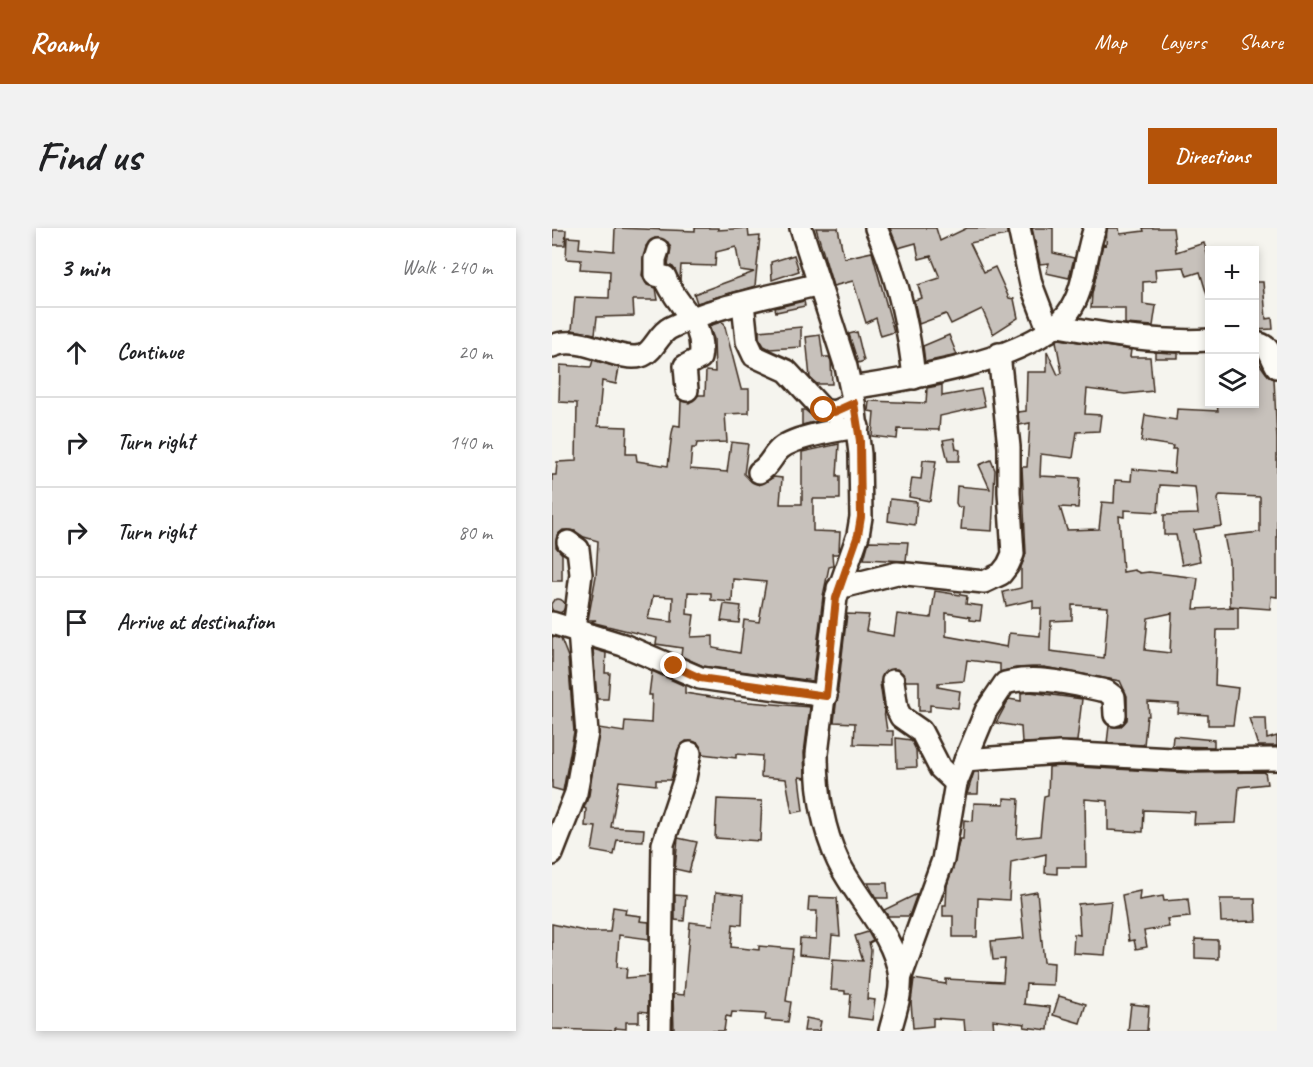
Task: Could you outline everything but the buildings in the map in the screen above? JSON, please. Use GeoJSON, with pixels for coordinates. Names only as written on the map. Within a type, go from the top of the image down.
{"type":"FeatureCollection","features":[{"type":"Feature","properties":{"kind":"street"},"geometry":{"type":"LineString","coordinates":[[801,228],[853,395],[858,427],[861,517],[851,558],[838,588],[817,764],[826,832],[839,864],[881,929],[900,979]]}},
{"type":"Feature","properties":{"kind":"street"},"geometry":{"type":"LineString","coordinates":[[876,228],[895,279],[908,333],[914,378]]}},
{"type":"Feature","properties":{"kind":"street"},"geometry":{"type":"LineString","coordinates":[[1019,228],[1031,284],[1054,328]]}},
{"type":"Feature","properties":{"kind":"street"},"geometry":{"type":"LineString","coordinates":[[743,303],[747,341],[754,356],[787,371],[810,393],[819,406],[828,412],[853,395],[999,354],[1054,328],[1073,305],[1080,290],[1095,228]]}},
{"type":"Feature","properties":{"kind":"street"},"geometry":{"type":"LineString","coordinates":[[658,250],[655,275],[665,277],[671,292],[693,319],[701,356],[685,366],[687,390]]}},
{"type":"Feature","properties":{"kind":"street"},"geometry":{"type":"LineString","coordinates":[[552,346],[579,344],[625,356],[640,357],[650,350],[662,333],[693,319],[743,303],[819,284]]}},
{"type":"Feature","properties":{"kind":"street"},"geometry":{"type":"LineString","coordinates":[[1054,328],[1136,339],[1175,342],[1205,341]]}},
{"type":"Feature","properties":{"kind":"street"},"geometry":{"type":"LineString","coordinates":[[1259,334],[1277,332]]}},
{"type":"Feature","properties":{"kind":"street"},"geometry":{"type":"LineString","coordinates":[[1259,344],[1268,348],[1277,367]]}},
{"type":"Feature","properties":{"kind":"street"},"geometry":{"type":"LineString","coordinates":[[838,588],[897,573],[984,582],[1001,574],[1008,565],[1012,554],[1009,447],[999,354]]}},
{"type":"Feature","properties":{"kind":"street"},"geometry":{"type":"LineString","coordinates":[[759,472],[767,467],[781,448],[793,442],[858,427]]}},
{"type":"Feature","properties":{"kind":"street"},"geometry":{"type":"LineString","coordinates":[[552,854],[576,793],[587,733],[577,630],[581,555],[578,549],[568,542]]}},
{"type":"Feature","properties":{"kind":"street"},"geometry":{"type":"LineString","coordinates":[[552,623],[623,645],[700,678],[826,696]]}},
{"type":"Feature","properties":{"kind":"street"},"geometry":{"type":"LineString","coordinates":[[890,1031],[900,979],[944,860],[956,783],[986,711],[1005,683],[1023,680],[1052,682],[1106,692],[1114,697],[1115,715]]}},
{"type":"Feature","properties":{"kind":"street"},"geometry":{"type":"LineString","coordinates":[[893,681],[897,709],[901,717],[921,731],[940,768],[956,783]]}},
{"type":"Feature","properties":{"kind":"street"},"geometry":{"type":"LineString","coordinates":[[660,1031],[663,844],[685,778],[690,753]]}},
{"type":"Feature","properties":{"kind":"street"},"geometry":{"type":"LineString","coordinates":[[965,760],[1060,753],[1191,760],[1277,759]]}},
{"type":"Feature","properties":{"kind":"route"},"geometry":{"type":"LineString","coordinates":[[674,666],[700,678],[826,696],[836,598],[841,578],[851,558],[858,535],[861,505],[860,441],[854,403],[834,412],[824,410]]}}]}
